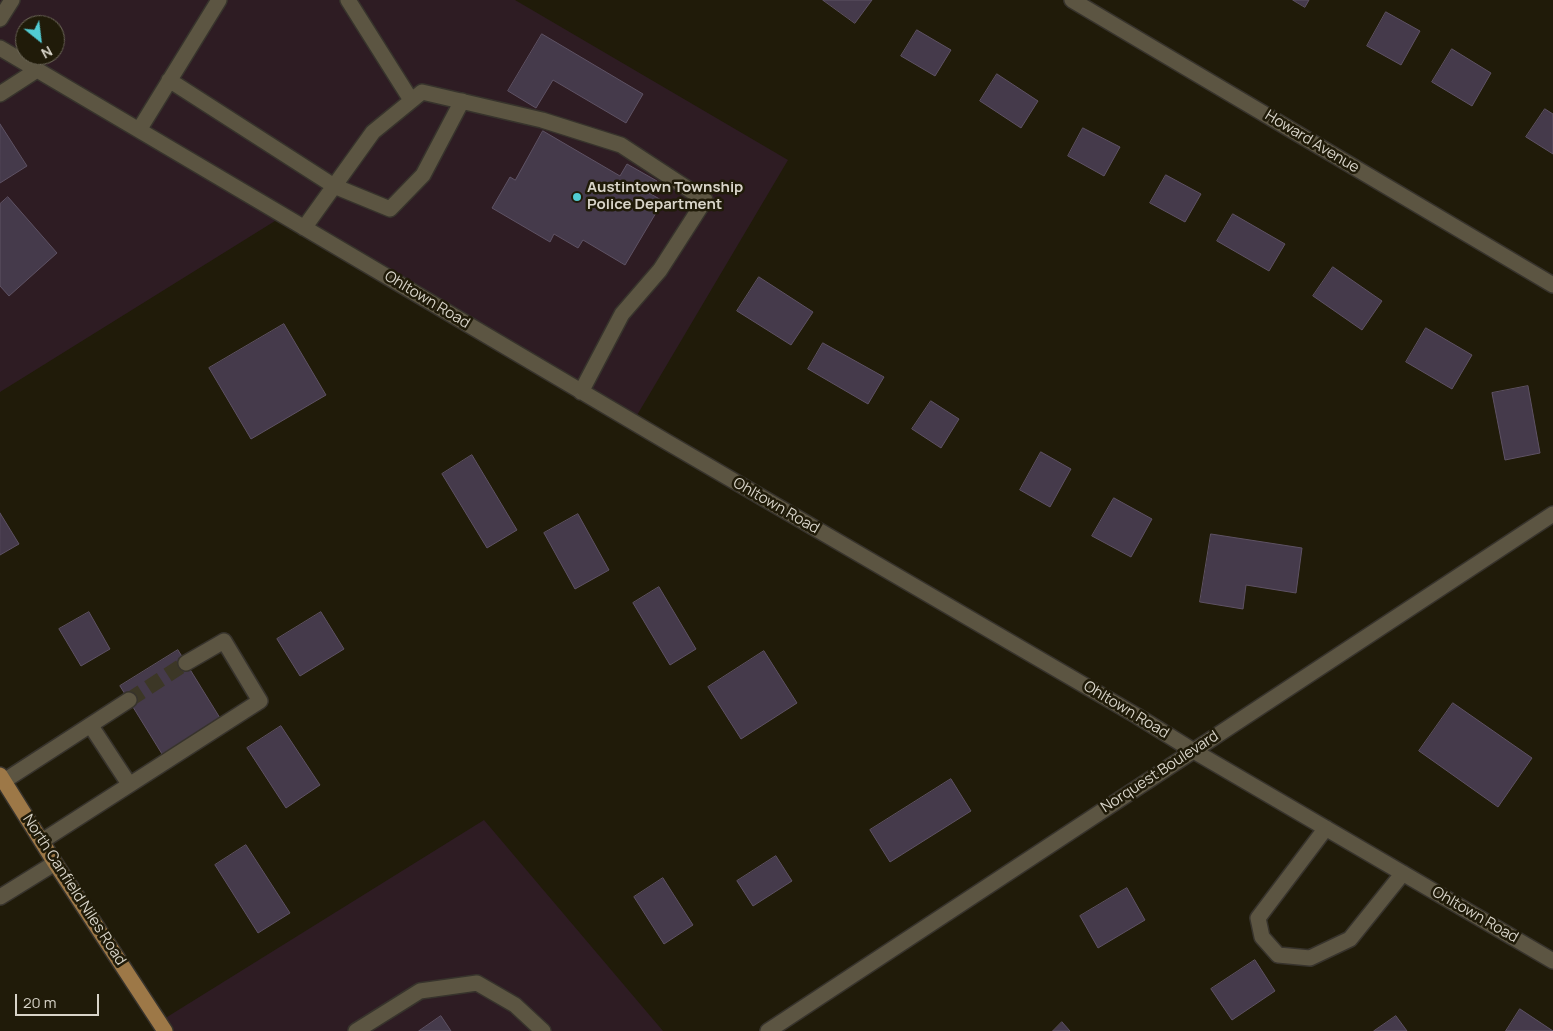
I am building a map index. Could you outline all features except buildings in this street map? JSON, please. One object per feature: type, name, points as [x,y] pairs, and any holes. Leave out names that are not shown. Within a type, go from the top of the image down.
[{"type":"main road","name":"North Canfield Niles Road","points":[[2,778],[165,1031]]},
{"type":"street","points":[[0,19],[12,0]]},
{"type":"street","points":[[139,130],[218,0]]},
{"type":"street","points":[[348,0],[411,100]]},
{"type":"street","name":"Howard Avenue","points":[[1072,0],[1553,285]]},
{"type":"street","name":"Ohltown Road","points":[[0,48],[581,392],[1553,961]]},
{"type":"street","points":[[0,94],[37,70]]},
{"type":"street","points":[[169,80],[334,186],[390,209],[423,175],[462,101]]},
{"type":"street","points":[[304,228],[373,132],[422,92],[542,120],[621,145],[705,200],[660,270],[622,314],[581,392]]},
{"type":"street","name":"Norquest Boulevard","points":[[768,1031],[1553,514]]},
{"type":"street","points":[[42,841],[260,701],[224,641],[186,663]]},
{"type":"street","points":[[2,778],[91,726],[129,700]]},
{"type":"street","points":[[91,726],[129,784]]},
{"type":"street","points":[[1326,828],[1258,918],[1262,937],[1278,955],[1310,958],[1350,940],[1403,873]]},
{"type":"street","points":[[0,897],[55,863]]},
{"type":"street","points":[[356,1031],[420,991],[477,983],[515,1005],[543,1031]]},
{"type":"shaded area","points":[[0,0],[515,0],[788,160],[633,422],[283,216],[0,392]]},
{"type":"shaded area","points":[[484,820],[663,1031],[165,1031],[159,1022]]},
{"type":"tunnel","points":[[129,700],[186,663]]},
{"type":"place","name":"Austintown Township Police Department","points":[[577,197]]}]
